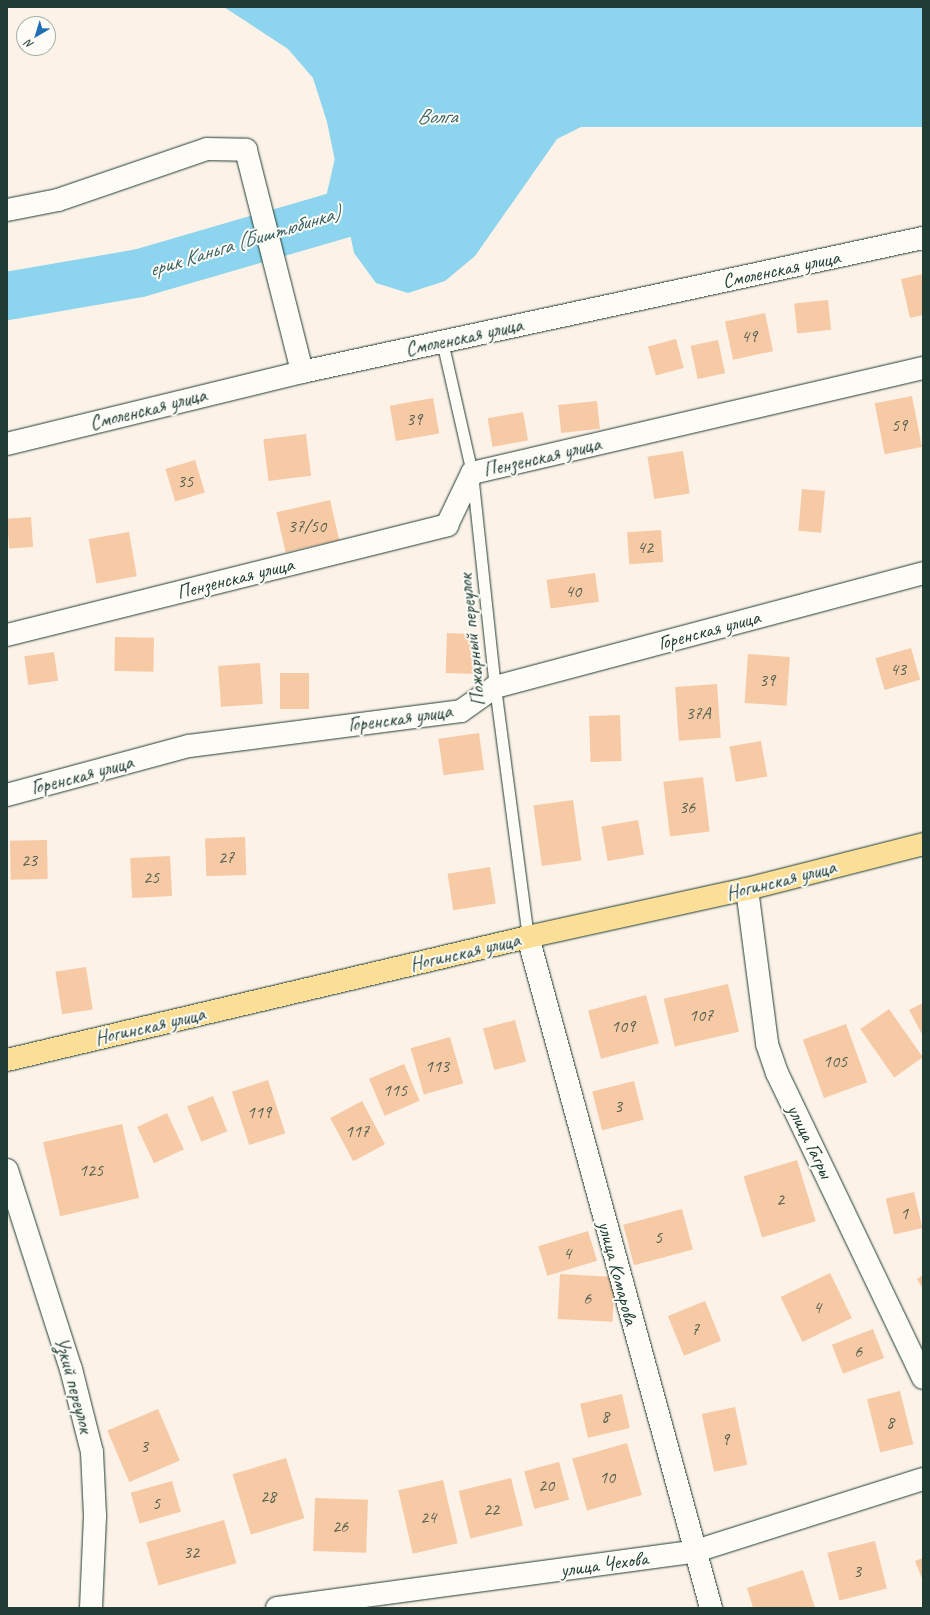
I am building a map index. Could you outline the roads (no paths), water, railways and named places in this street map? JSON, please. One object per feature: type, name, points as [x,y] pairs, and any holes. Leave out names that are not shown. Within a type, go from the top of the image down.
[{"type":"main road","name":"Ногинская улица","points":[[7,1060],[528,936],[747,889],[923,844]]},
{"type":"street","points":[[7,210],[58,200],[207,149],[246,150],[302,372]]},
{"type":"street","name":"Смоленская улица","points":[[7,444],[302,372],[923,238]]},
{"type":"street","name":"Пензенская улица","points":[[7,635],[447,525],[472,473],[923,368]]},
{"type":"street","name":"Горенская улица","points":[[7,795],[189,746],[461,711],[495,687],[923,573]]},
{"type":"street","name":"улица Гагры","points":[[747,889],[768,1044],[778,1073],[923,1378]]},
{"type":"street","name":"улица Комарова","points":[[528,936],[693,1552],[711,1608]]},
{"type":"street","name":"Узкий переулок","points":[[7,1170],[71,1369],[92,1452],[95,1516],[91,1608]]},
{"type":"street","name":"улица Чехова","points":[[276,1608],[693,1552],[923,1480]]},
{"type":"lane","name":"Пожарный переулок","points":[[442,341],[472,473],[495,687],[528,936]]},
{"type":"water","name":"Волга","points":[[224,7],[923,7],[923,127],[581,127],[557,139],[475,256],[445,281],[408,293],[376,283],[354,253],[327,122],[313,78],[288,49]]},
{"type":"waterway","name":"ерик Каньга (Биштюбинка)","points":[[7,296],[140,273],[347,213],[362,148]]}]
